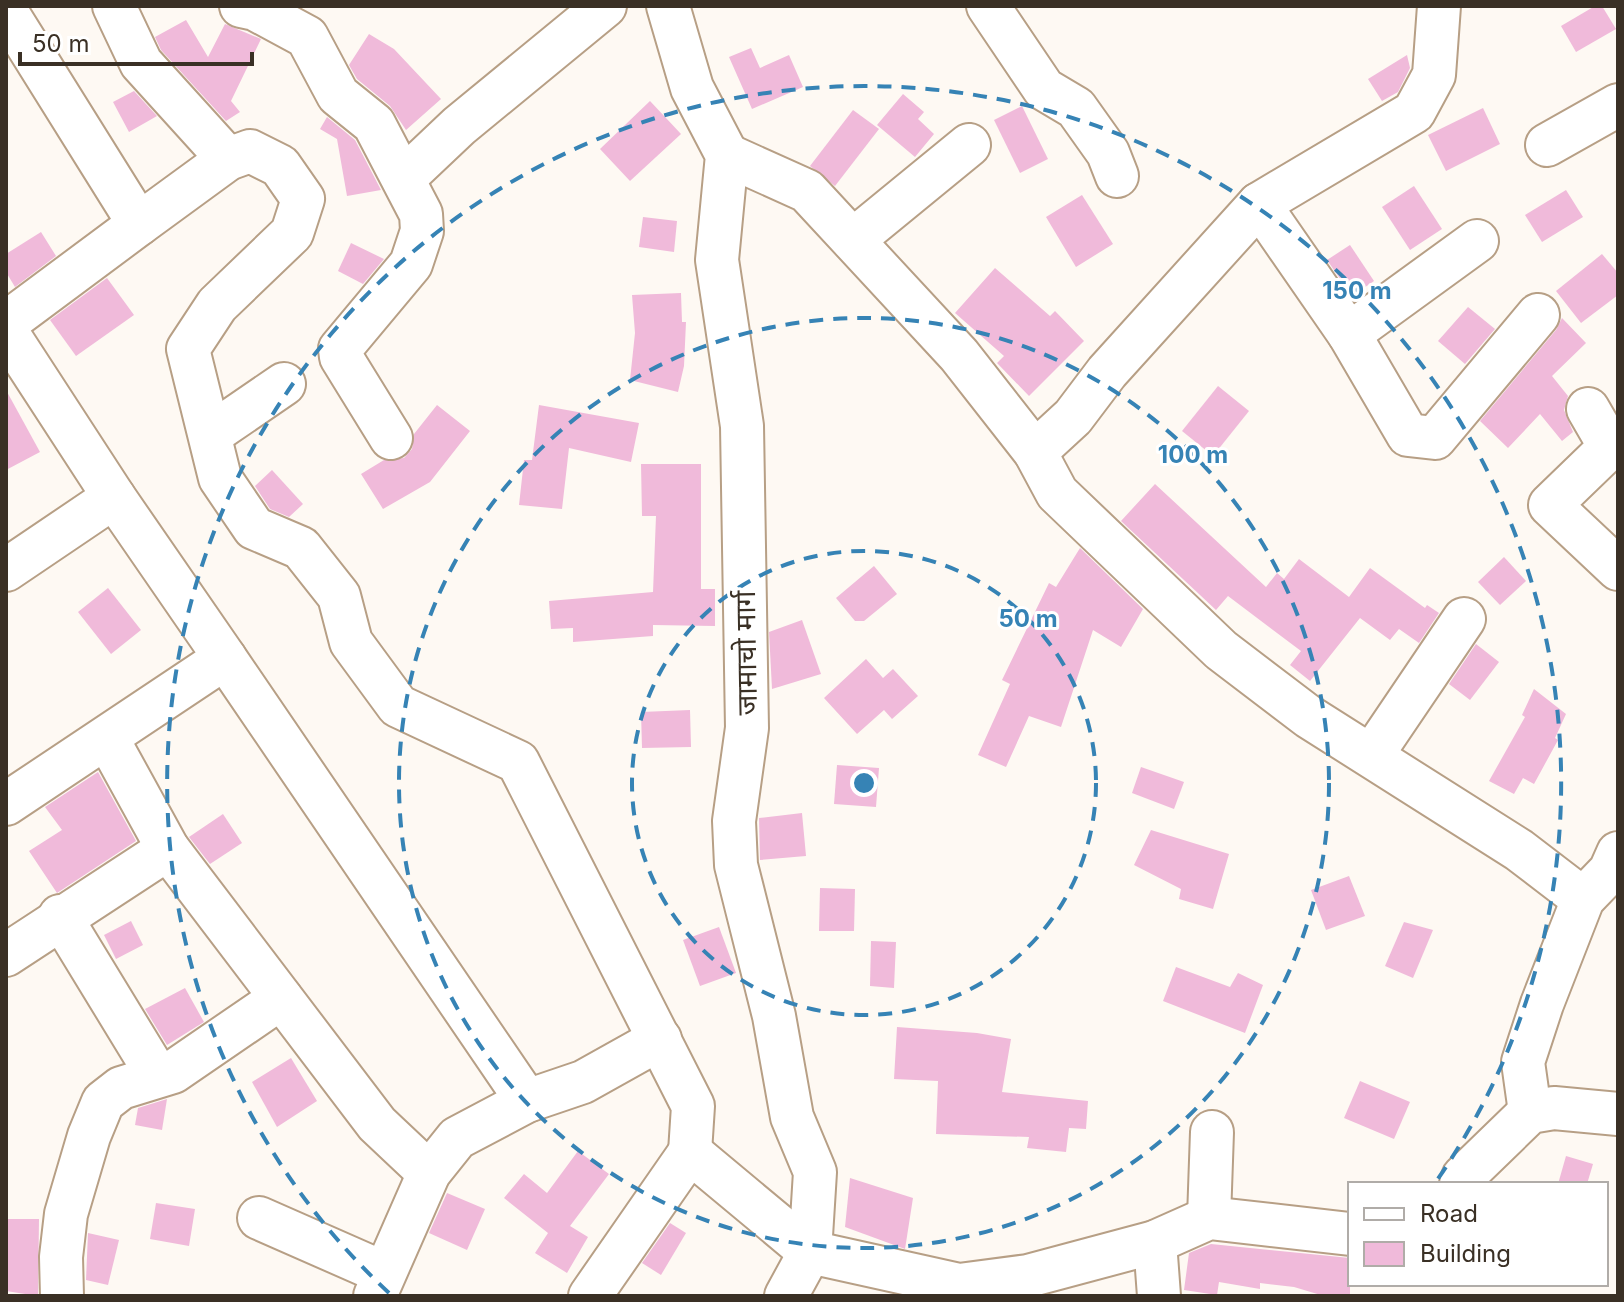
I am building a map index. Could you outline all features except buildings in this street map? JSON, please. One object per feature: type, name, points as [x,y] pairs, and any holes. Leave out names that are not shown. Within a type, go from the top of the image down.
[{"type":"street","points":[[114,6],[141,63],[228,159]]},
{"type":"street","points":[[241,6],[255,9],[307,37],[338,95],[374,124],[421,214],[419,247],[393,290],[340,349],[341,357],[391,438]]},
{"type":"street","points":[[404,178],[459,126],[605,6]]},
{"type":"street","points":[[668,6],[692,88],[727,155],[807,191],[959,355],[1035,452],[1057,493],[1221,650],[1309,717],[1519,850],[1583,899]]},
{"type":"street","points":[[988,6],[1044,89],[1076,108],[1108,153],[1117,176]]},
{"type":"street","points":[[1035,452],[1073,417],[1107,372],[1259,204],[1414,112],[1434,75],[1439,6]]},
{"type":"street","points":[[6,11],[139,224]]},
{"type":"street","points":[[1547,145],[1618,105]]},
{"type":"street","points":[[853,240],[969,145]]},
{"type":"street","points":[[6,323],[228,159],[250,151],[280,166],[303,199],[292,233],[217,305],[188,349],[220,478],[254,528],[301,548],[339,596],[351,642],[398,706],[518,762],[693,1106],[690,1152],[590,1296]]},
{"type":"street","name":"जामाचो मार्ग","points":[[727,155],[717,260],[742,426],[747,728],[734,821],[736,865],[774,1016],[792,1117],[815,1172],[810,1252],[786,1296]]},
{"type":"street","points":[[1259,204],[1349,334],[1408,435],[1435,438],[1538,315]]},
{"type":"street","points":[[1349,334],[1477,241]]},
{"type":"street","points":[[6,331],[114,497],[527,1101]]},
{"type":"street","points":[[211,434],[284,384]]},
{"type":"street","points":[[1588,409],[1610,447],[1550,505],[1618,569]]},
{"type":"street","points":[[6,570],[114,497]]},
{"type":"street","points":[[1372,755],[1464,619]]},
{"type":"street","points":[[6,804],[225,658]]},
{"type":"street","points":[[107,738],[168,849],[377,1124],[429,1173]]},
{"type":"street","points":[[6,955],[60,916],[168,849]]},
{"type":"street","points":[[1530,1112],[1523,1062],[1542,1004],[1583,899],[1610,871],[1618,853]]},
{"type":"street","points":[[60,916],[157,1075]]},
{"type":"street","points":[[62,1296],[61,1257],[66,1214],[103,1102],[121,1088],[173,1072],[281,998]]},
{"type":"street","points":[[259,1218],[380,1284],[429,1173],[457,1138],[527,1101],[583,1082],[660,1039]]},
{"type":"street","points":[[1462,1182],[1463,1177],[1530,1112],[1554,1108],[1618,1114]]},
{"type":"street","points":[[1209,1218],[1212,1132]]},
{"type":"street","points":[[690,1152],[810,1252],[961,1291],[1155,1242],[1209,1218],[1348,1234]]},
{"type":"street","points":[[1155,1242],[1159,1296]]}]
